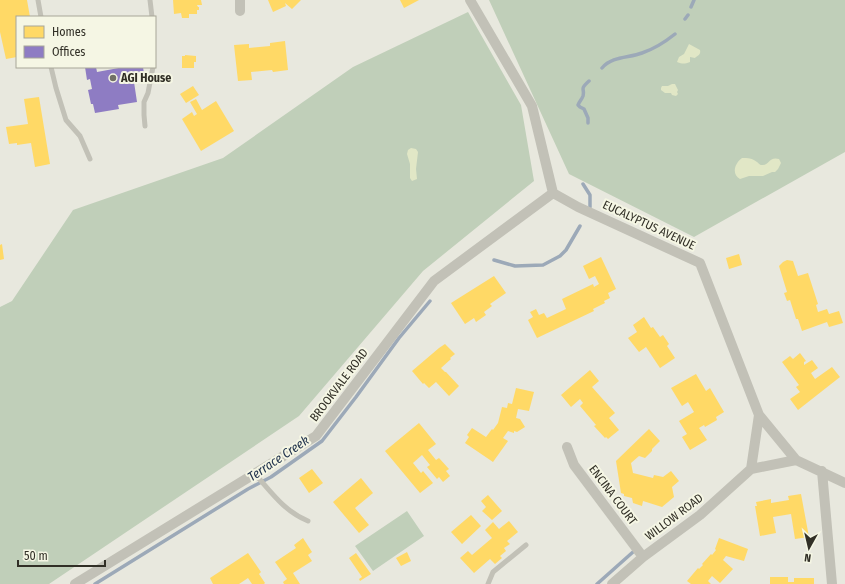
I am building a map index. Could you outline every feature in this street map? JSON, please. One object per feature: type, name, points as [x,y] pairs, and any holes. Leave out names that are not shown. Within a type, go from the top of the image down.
[{"type":"street","points":[[240,0],[240,11]]},
{"type":"street","points":[[470,0],[532,106],[553,193]]},
{"type":"street","name":"EUCALYPTUS AVENUE","points":[[553,193],[578,207],[700,263],[759,415],[796,460],[845,483]]},
{"type":"street","name":"BROOKVALE ROAD","points":[[75,584],[256,475],[316,436],[434,281],[553,193]]},
{"type":"street","points":[[759,415],[751,469],[796,460]]},
{"type":"street","name":"ENCINA COURT","points":[[567,447],[574,465],[643,556]]},
{"type":"street","name":"WILLOW ROAD","points":[[612,584],[643,556],[700,515],[751,469]]},
{"type":"street","points":[[822,471],[832,584]]},
{"type":"lane","points":[[38,0],[41,16]]},
{"type":"lane","points":[[150,0],[152,16]]},
{"type":"lane","points":[[51,68],[66,120],[80,136],[90,159]]},
{"type":"lane","points":[[145,126],[144,102],[148,93],[153,68]]},
{"type":"lane","points":[[256,475],[289,511],[308,521]]},
{"type":"lane","points":[[488,584],[493,572],[526,545]]},
{"type":"shaded area","points":[[489,0],[845,0],[845,152],[694,237],[569,174]]},
{"type":"shaded area","points":[[468,12],[521,105],[534,181],[423,271],[299,416],[49,584],[0,584],[0,307],[12,301],[73,210],[223,158],[353,67]]},
{"type":"shaded area","points":[[407,511],[424,536],[373,571],[355,546]]},
{"type":"sand","points":[[689,44],[700,50],[700,54],[695,58],[690,57],[690,62],[684,64],[677,62],[679,57],[684,54]]},
{"type":"sand","points":[[675,84],[678,90],[678,94],[676,96],[672,95],[671,93],[665,93],[661,90],[662,86]]},
{"type":"sand","points":[[411,148],[416,149],[418,152],[416,169],[417,179],[412,181],[410,178],[410,164],[407,154],[408,150]]},
{"type":"sand","points":[[742,158],[752,159],[761,165],[764,165],[776,158],[779,159],[781,163],[775,172],[763,176],[749,176],[740,179],[737,177],[735,168],[737,163]]},
{"type":"building: Homes","points":[[0,0],[27,0],[30,16],[16,16],[16,57],[6,59],[0,32]]},
{"type":"building: Homes","points":[[173,0],[201,0],[202,5],[197,5],[199,10],[197,10],[197,14],[189,14],[189,18],[182,18],[181,13],[174,14]]},
{"type":"building: Homes","points":[[268,0],[301,0],[292,9],[285,3],[286,6],[273,12]]},
{"type":"building: Homes","points":[[400,0],[419,0],[404,8]]},
{"type":"building: Homes","points":[[285,41],[288,70],[251,72],[252,80],[238,81],[234,45],[249,44],[249,48],[270,46],[270,43]]},
{"type":"building: Homes","points":[[182,56],[196,56],[194,68],[182,68]]},
{"type":"building: Homes","points":[[193,86],[199,95],[186,103],[180,94]]},
{"type":"building: Homes","points":[[39,97],[50,164],[35,167],[31,143],[17,145],[17,143],[9,144],[6,127],[28,124],[24,99]]},
{"type":"building: Homes","points":[[196,99],[202,110],[216,101],[234,131],[201,151],[182,119],[192,112],[194,116],[197,114],[190,102]]},
{"type":"building: Homes","points":[[2,244],[4,259],[0,260],[0,245]]},
{"type":"building: Homes","points":[[739,254],[742,265],[729,269],[726,258]]},
{"type":"building: Homes","points":[[601,257],[616,289],[608,293],[610,298],[604,301],[605,303],[593,309],[594,311],[537,338],[528,320],[533,317],[530,312],[536,309],[539,315],[544,313],[547,318],[566,309],[562,299],[593,284],[594,287],[599,284],[595,276],[589,279],[583,266]]},
{"type":"building: Homes","points":[[787,260],[793,261],[798,276],[808,273],[818,304],[816,305],[818,312],[827,309],[829,314],[839,311],[843,323],[829,327],[827,322],[802,331],[798,319],[796,319],[790,300],[787,301],[784,293],[787,292],[779,266]]},
{"type":"building: Homes","points":[[494,276],[506,293],[490,304],[492,306],[484,312],[486,315],[476,322],[474,318],[465,324],[451,303]]},
{"type":"building: Homes","points":[[644,317],[651,328],[653,327],[660,337],[663,335],[669,344],[667,346],[675,358],[660,368],[646,347],[639,352],[628,338],[637,332],[633,325]]},
{"type":"building: Homes","points":[[445,344],[455,354],[441,368],[459,386],[449,396],[436,382],[429,388],[424,383],[423,384],[412,371]]},
{"type":"building: Homes","points":[[800,353],[806,361],[804,362],[804,365],[812,360],[818,368],[811,373],[815,379],[832,367],[840,377],[798,410],[790,399],[800,392],[796,387],[799,385],[782,362],[790,356],[793,359]]},
{"type":"building: Homes","points":[[590,370],[599,381],[592,387],[615,413],[609,418],[619,430],[608,439],[606,437],[605,438],[594,426],[596,425],[580,406],[583,403],[580,399],[571,407],[561,395]]},
{"type":"building: Homes","points":[[696,374],[706,391],[710,388],[724,412],[716,417],[717,420],[705,427],[704,425],[699,428],[707,440],[690,450],[682,437],[687,434],[679,421],[694,412],[688,402],[682,406],[671,388]]},
{"type":"building: Homes","points":[[516,388],[534,392],[529,411],[518,409],[516,418],[520,419],[525,427],[517,432],[514,431],[514,433],[508,431],[503,438],[508,441],[493,462],[465,443],[469,437],[467,435],[472,428],[486,437],[498,423],[502,407],[507,408],[508,403],[512,404]]},
{"type":"building: Homes","points":[[419,423],[436,444],[428,450],[436,460],[439,458],[449,469],[446,471],[450,476],[443,482],[439,477],[437,479],[427,467],[430,465],[422,455],[413,463],[421,473],[423,471],[433,483],[420,493],[385,451]]},
{"type":"building: Homes","points":[[649,429],[660,441],[645,458],[639,456],[631,463],[633,473],[653,478],[654,475],[663,477],[671,471],[679,481],[672,487],[674,497],[662,507],[643,501],[642,506],[633,503],[632,498],[624,496],[624,494],[621,493],[616,461]]},
{"type":"building: Homes","points":[[312,469],[323,483],[309,493],[299,478]]},
{"type":"building: Homes","points":[[361,478],[373,493],[355,508],[369,525],[359,533],[333,502]]},
{"type":"building: Homes","points":[[801,494],[809,537],[795,539],[791,514],[773,517],[776,533],[760,536],[755,506],[757,506],[756,502],[771,499],[771,503],[789,500],[788,496]]},
{"type":"building: Homes","points":[[488,495],[502,511],[492,520],[482,511],[486,507],[481,501]]},
{"type":"building: Homes","points":[[471,515],[481,526],[462,544],[451,532]]},
{"type":"building: Homes","points":[[509,521],[518,532],[507,541],[510,544],[504,548],[506,551],[500,556],[502,558],[495,564],[490,559],[474,573],[460,558],[468,551],[472,555],[492,538],[485,530],[493,522],[499,529]]},
{"type":"building: Homes","points":[[303,538],[312,552],[308,555],[312,561],[293,573],[300,584],[284,584],[283,582],[287,579],[275,562],[296,548],[294,545]]},
{"type":"building: Homes","points":[[719,538],[748,549],[744,561],[726,556],[723,560],[733,569],[720,583],[712,576],[708,581],[711,584],[691,584],[687,581],[716,550],[715,549]]},
{"type":"building: Homes","points":[[407,552],[411,561],[401,566],[396,558]]},
{"type":"building: Homes","points":[[248,553],[261,572],[259,574],[265,583],[264,584],[252,584],[248,578],[239,584],[213,584],[210,578]]},
{"type":"building: Homes","points":[[356,553],[371,574],[360,581],[359,579],[362,577],[349,558]]},
{"type":"building: Homes","points":[[770,577],[788,577],[788,582],[794,582],[794,578],[814,578],[814,584],[770,584]]},
{"type":"building: Offices","points":[[85,68],[96,68],[97,72],[119,68],[143,68],[145,80],[134,82],[137,102],[118,105],[119,109],[95,113],[93,104],[91,104],[88,90],[92,89],[90,79],[87,80]]},
{"type":"waterway","name":"Terrace Creek","points":[[691,7],[694,0]]},
{"type":"waterway","name":"Terrace Creek","points":[[685,19],[688,15]]},
{"type":"waterway","name":"Terrace Creek","points":[[602,68],[606,64],[616,59],[637,55],[651,49],[675,34]]},
{"type":"waterway","name":"Terrace Creek","points":[[588,123],[588,118],[584,109],[578,105],[583,96],[583,88],[589,81]]},
{"type":"waterway","name":"Terrace Creek","points":[[583,184],[590,195],[590,207]]},
{"type":"waterway","name":"Terrace Creek","points":[[494,260],[515,266],[543,265],[560,256],[566,250],[580,226]]},
{"type":"waterway","name":"Terrace Creek","points":[[95,584],[248,489],[271,477],[322,441],[399,338],[430,301]]},
{"type":"waterway","points":[[597,584],[633,552]]},
{"type":"place","name":"AGI House","points":[[113,78]]}]
